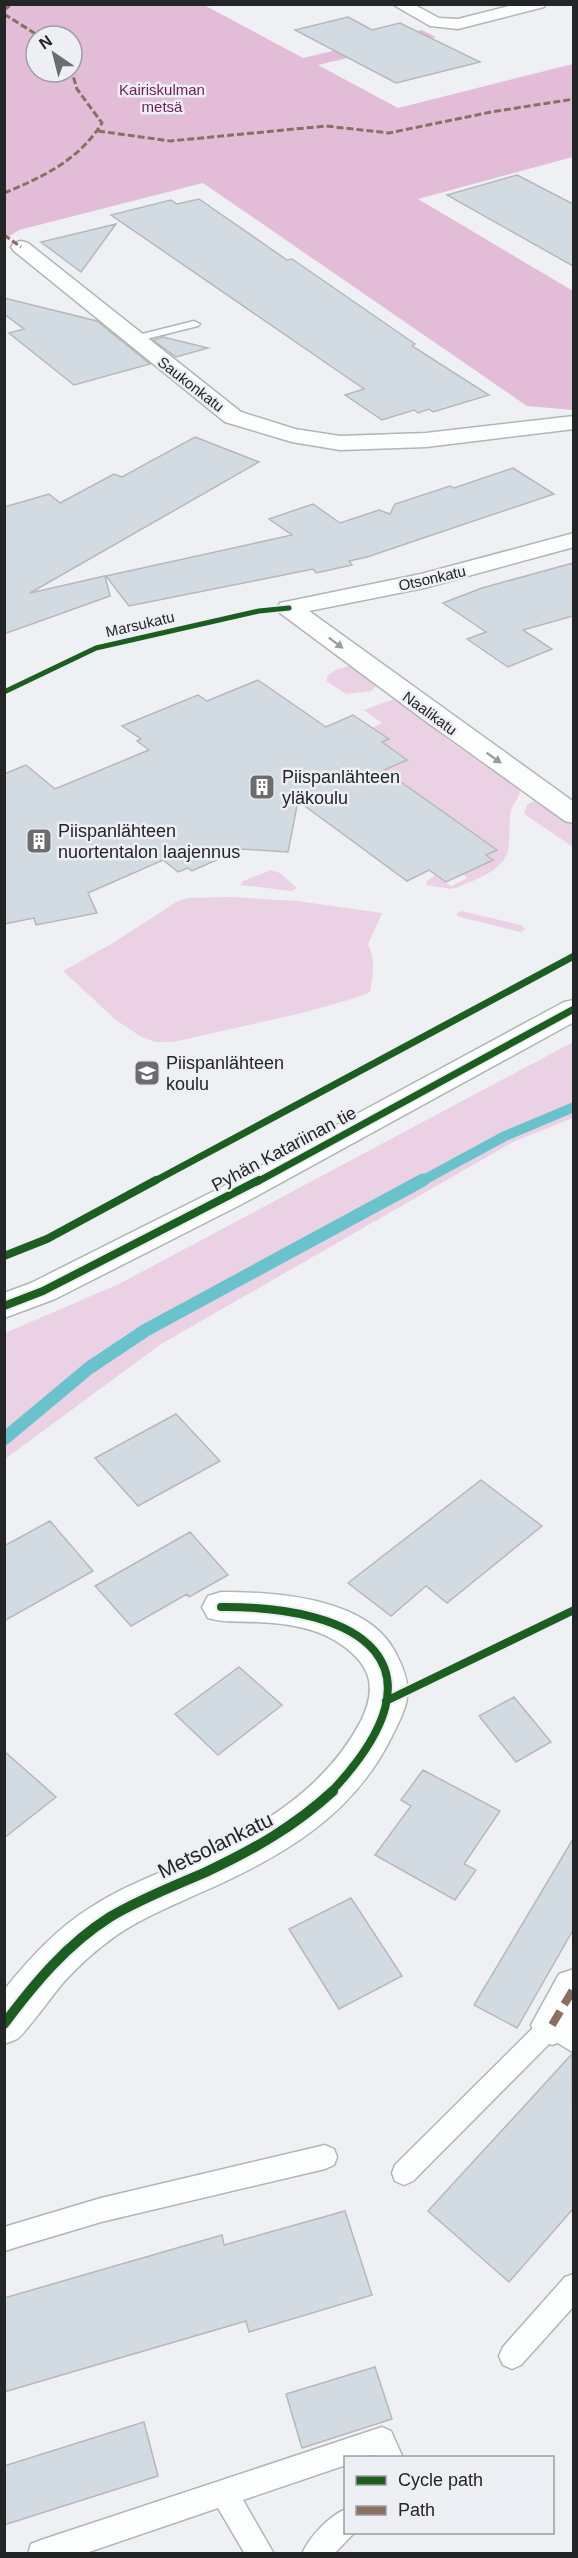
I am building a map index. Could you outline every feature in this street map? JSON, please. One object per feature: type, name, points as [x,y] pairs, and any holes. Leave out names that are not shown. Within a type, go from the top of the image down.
[{"type":"street","points":[[400,4],[436,22],[458,24],[538,4]]},
{"type":"street","name":"Saukonkatu","points":[[21,247],[233,417],[292,435],[340,442],[426,440],[573,422]]},
{"type":"street","name":"Otsonkatu","points":[[289,608],[424,581],[573,540]]},
{"type":"street","name":"Naalikatu","points":[[289,608],[434,716],[573,814]]},
{"type":"street","name":"Pyhän Katariinan tie","points":[[4,1305],[43,1291],[231,1196],[573,1009]]},
{"type":"street","name":"Metsolankatu","points":[[4,2024],[28,1992],[61,1955],[102,1922],[147,1898],[242,1856],[289,1829],[331,1794],[360,1758],[382,1719],[390,1682],[376,1650],[346,1626],[302,1611],[262,1606],[221,1607]]},
{"type":"street","points":[[563,2033],[573,1988]]},
{"type":"lane","points":[[134,339],[194,324]]},
{"type":"lane","points":[[404,2173],[563,2033]]},
{"type":"lane","points":[[4,2239],[101,2210],[325,2157]]},
{"type":"lane","points":[[512,2356],[573,2286]]},
{"type":"lane","points":[[41,2553],[382,2440],[390,2456]]},
{"type":"lane","points":[[224,2492],[261,2553]]},
{"type":"lane","points":[[315,2553],[344,2523]]},
{"type":"shaded area","points":[[351,665],[377,685],[371,691],[347,694],[327,682],[327,676]]},
{"type":"shaded area","points":[[394,699],[404,702],[448,740],[520,790],[511,811],[509,845],[501,864],[487,874],[456,888],[427,885],[426,882],[435,875],[451,886],[467,878],[463,874],[492,860],[486,855],[497,850],[477,836],[466,841],[372,775],[407,760],[382,742],[372,728],[382,723],[364,710]]},
{"type":"shaded area","points":[[534,801],[573,826],[573,847],[524,814],[527,805]]},
{"type":"shaded area","points":[[271,870],[280,873],[297,888],[292,891],[240,885],[243,881]]},
{"type":"shaded area","points":[[230,897],[297,901],[382,913],[368,944],[373,962],[370,992],[302,1013],[173,1042],[155,1042],[140,1036],[116,1020],[63,971],[113,943],[178,901],[188,898]]},
{"type":"shaded area","points":[[461,911],[521,925],[526,929],[520,932],[457,916],[457,913]]},
{"type":"shaded area","points":[[573,1042],[573,1118],[513,1142],[161,1344],[5,1459],[5,1333],[119,1284]]},
{"type":"green space","name":"Kairiskulman metsä","points":[[5,5],[204,5],[303,58],[422,30],[436,37],[318,65],[398,108],[573,64],[573,157],[418,199],[573,291],[573,410],[527,406],[203,183],[19,230],[5,239]]},
{"type":"building","points":[[348,17],[372,30],[400,23],[480,62],[396,83],[295,30]]},
{"type":"building","points":[[517,175],[573,204],[573,266],[447,195]]},
{"type":"building","points":[[199,199],[287,260],[292,259],[415,344],[412,346],[489,395],[433,412],[429,409],[418,413],[414,410],[382,420],[345,395],[364,389],[111,215],[171,200],[177,204]]},
{"type":"building","points":[[116,224],[81,272],[41,242]]},
{"type":"building","points":[[4,298],[97,321],[150,364],[74,385],[9,333],[24,329],[4,314]]},
{"type":"building","points":[[163,337],[208,348],[176,357],[153,340]]},
{"type":"building","points":[[195,437],[259,462],[30,593],[105,576],[110,596],[4,634],[4,507],[49,494],[60,503],[114,474],[122,477]]},
{"type":"building","points":[[513,468],[554,494],[349,561],[352,565],[316,573],[313,569],[129,606],[106,576],[292,535],[269,519],[313,504],[340,523],[379,510],[390,514],[395,504],[450,486],[454,488]]},
{"type":"building","points":[[573,563],[573,616],[523,630],[552,649],[508,667],[467,639],[486,632],[443,603],[482,588]]},
{"type":"building","name":"Piispanlähteen yläkoulu","points":[[258,680],[326,727],[353,715],[389,739],[382,742],[407,760],[384,770],[497,850],[486,855],[493,860],[446,882],[429,870],[407,881],[298,801],[288,852],[241,849],[192,871],[188,868],[178,872],[163,860],[88,893],[97,913],[36,925],[34,918],[4,924],[4,774],[26,765],[55,789],[149,750],[137,741],[141,739],[122,726],[198,695],[207,701]]},
{"type":"building","points":[[176,1414],[220,1461],[138,1506],[95,1458]]},
{"type":"building","points":[[481,1480],[542,1526],[447,1603],[426,1586],[391,1616],[348,1583]]},
{"type":"building","points":[[50,1521],[93,1571],[4,1621],[4,1546]]},
{"type":"building","points":[[190,1532],[228,1575],[189,1597],[187,1594],[131,1626],[95,1586]]},
{"type":"building","points":[[239,1667],[282,1705],[218,1755],[175,1714]]},
{"type":"building","points":[[514,1697],[551,1742],[516,1762],[479,1716]]},
{"type":"building","points":[[4,1751],[56,1797],[4,1838]]},
{"type":"building","points":[[423,1770],[500,1811],[464,1864],[476,1870],[455,1900],[375,1855],[411,1806],[401,1800]]},
{"type":"building","points":[[573,1839],[573,1930],[517,2028],[474,2005]]},
{"type":"building","points":[[351,1898],[402,1976],[339,2009],[289,1929]]},
{"type":"building","points":[[572,2054],[573,2209],[509,2282],[428,2211]]},
{"type":"building","points":[[345,2211],[372,2295],[249,2332],[246,2321],[4,2392],[4,2298],[222,2235],[224,2245]]},
{"type":"building","points":[[375,2367],[392,2419],[302,2448],[286,2394]]},
{"type":"building","points":[[144,2422],[158,2476],[4,2525],[4,2466]]},
{"type":"waterway","points":[[420,1182],[505,1136],[574,1107]]},
{"type":"waterway","points":[[4,1439],[89,1368],[146,1330],[423,1180]]},
{"type":"marked path","points":[[4,10],[12,4]]},
{"type":"marked path","points":[[4,14],[24,27]]},
{"type":"marked path","points":[[4,193],[60,166],[94,136],[102,123],[76,84]]},
{"type":"marked path","points":[[98,131],[170,141],[326,126],[389,133],[491,112],[574,99]]},
{"type":"marked path","points":[[4,235],[21,247]]},
{"type":"marked path","points":[[552,2025],[574,1988]]},
{"type":"cycle path","name":"Marsukatu","points":[[4,692],[96,648],[259,611],[289,608]]},
{"type":"cycle path","points":[[4,1256],[47,1239],[574,956]]},
{"type":"cycle path","points":[[4,1306],[43,1291],[231,1196],[574,1009]]},
{"type":"cycle path","points":[[4,2024],[48,1969],[101,1923],[129,1907],[262,1844],[311,1811],[333,1791],[352,1767],[377,1727],[387,1703],[389,1681],[377,1654],[363,1640],[347,1629],[313,1615],[258,1607],[221,1607]]},
{"type":"cycle path","points":[[386,1701],[574,1610]]},
{"type":"place","name":"Piispanlähteen yläkoulu","points":[[262,787]]},
{"type":"place","name":"Piispanlähteen nuortentalon laajennus","points":[[39,841]]},
{"type":"place","name":"Piispanlähteen koulu","points":[[147,1073]]}]
